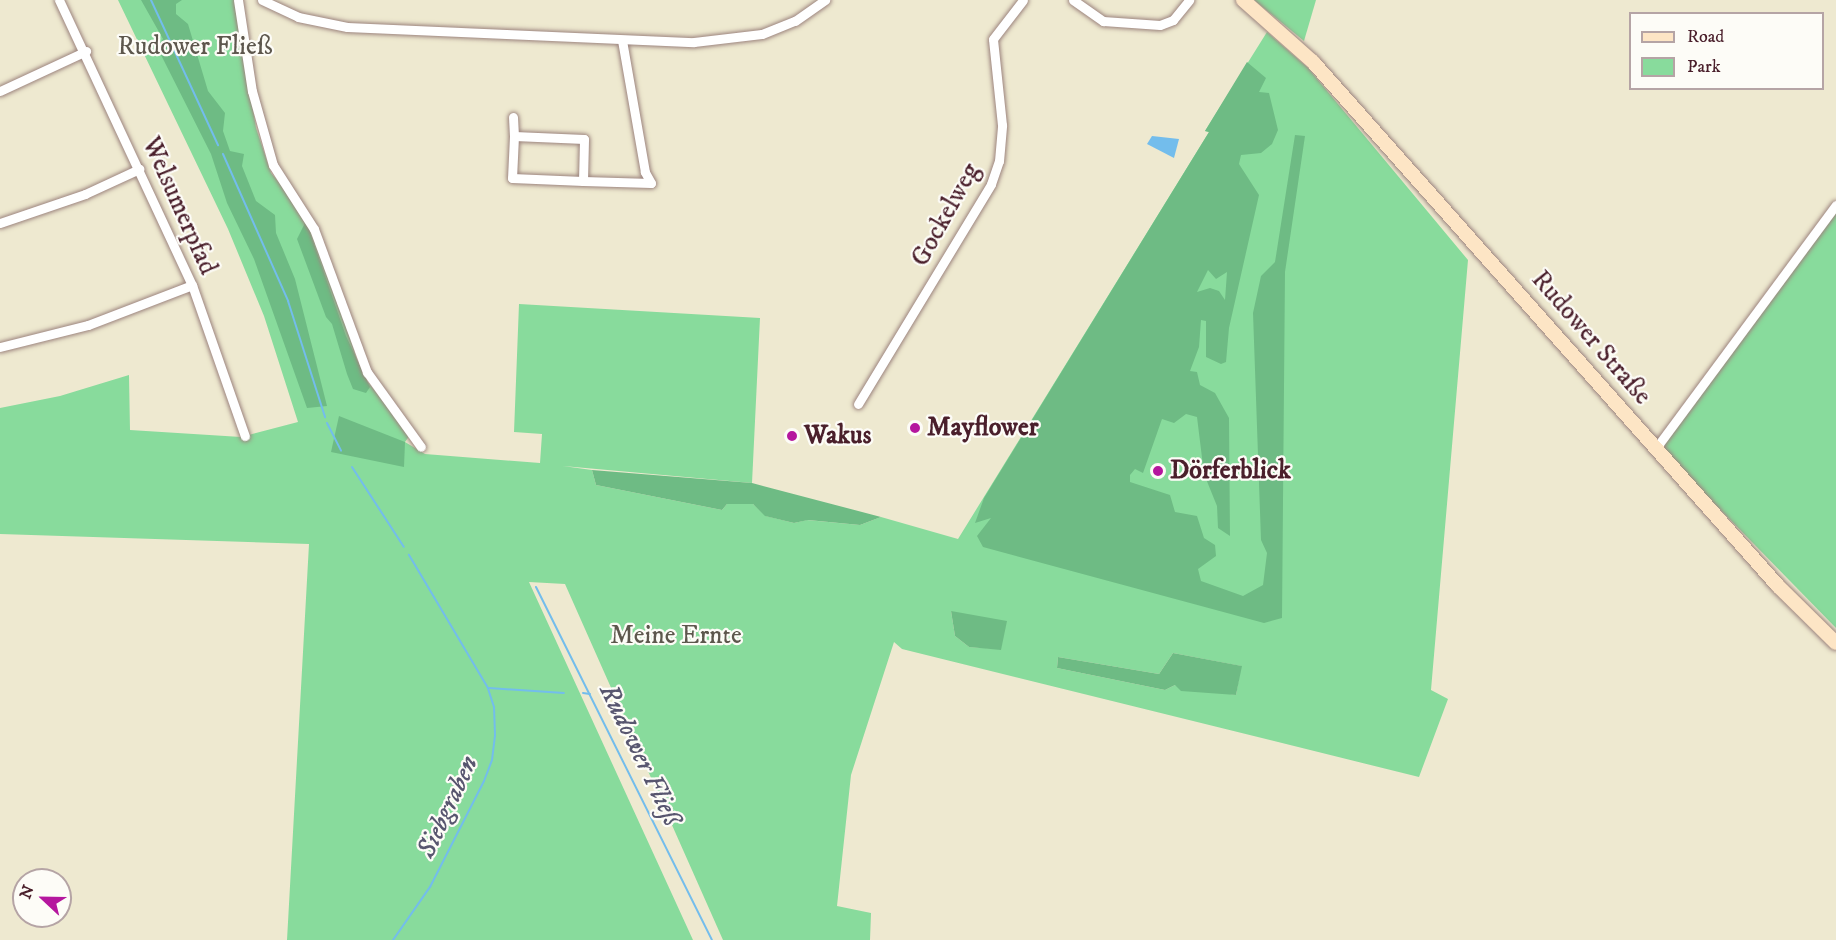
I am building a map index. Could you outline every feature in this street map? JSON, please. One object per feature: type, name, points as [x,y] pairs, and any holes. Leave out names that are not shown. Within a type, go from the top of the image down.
[{"type":"street","name":"Welsumerpfad","points":[[59,0],[86,51],[192,285],[245,436]]},
{"type":"street","points":[[238,0],[252,92],[273,165],[314,229],[367,372],[421,447]]},
{"type":"street","points":[[262,0],[290,15],[340,26],[694,42],[743,39],[795,21],[825,0]]},
{"type":"street","name":"Gockelweg","points":[[858,404],[992,184],[999,161],[1002,124],[993,39],[1023,0]]},
{"type":"street","points":[[1073,0],[1103,21],[1161,25],[1173,20],[1189,0]]},
{"type":"street","name":"Rudower Straße","points":[[1243,0],[1314,62],[1778,586],[1836,643]]},
{"type":"street","points":[[513,117],[512,178],[651,183],[645,172],[622,40]]},
{"type":"street","points":[[0,91],[86,51]]},
{"type":"street","points":[[514,136],[584,139],[584,181]]},
{"type":"street","points":[[0,223],[85,194],[139,169]]},
{"type":"street","points":[[1656,448],[1760,304],[1836,205]]},
{"type":"street","points":[[0,346],[88,325],[192,285]]},
{"type":"green space","name":"Meine Ernte","points":[[118,0],[235,0],[256,128],[271,173],[302,210],[338,299],[357,360],[367,381],[410,435],[405,442],[425,454],[540,463],[542,434],[514,432],[519,304],[760,318],[752,483],[563,466],[592,470],[596,485],[722,510],[727,504],[753,504],[766,516],[794,523],[807,520],[860,525],[881,517],[958,539],[1209,132],[1205,131],[1267,32],[1308,68],[1468,260],[1431,690],[1448,699],[1419,777],[902,649],[894,642],[851,775],[837,906],[871,913],[870,940],[723,940],[565,584],[529,582],[693,940],[287,940],[309,544],[0,534],[0,408],[60,396],[129,375],[130,430],[241,437],[298,422],[264,316],[228,229]],"holes":[[[951,611],[1001,649],[969,647],[955,636]],[[1173,653],[1241,666],[1236,695],[1175,685],[1165,690],[1057,668],[1058,657],[1159,674]]]},
{"type":"green space","points":[[141,0],[182,0],[176,4],[176,14],[188,24],[208,91],[225,113],[223,131],[230,151],[244,154],[242,166],[256,201],[275,215],[276,233],[295,279],[327,406],[307,408],[254,259],[227,203],[211,154],[157,47],[163,39]]},
{"type":"green space","points":[[1254,0],[1316,0],[1304,41]]},
{"type":"green space","name":"Dörferblick","points":[[1247,62],[1266,78],[1259,92],[1269,93],[1278,130],[1272,144],[1261,153],[1241,155],[1239,164],[1259,195],[1229,328],[1226,362],[1221,364],[1206,357],[1206,321],[1201,320],[1199,347],[1190,371],[1197,372],[1200,385],[1215,393],[1229,418],[1230,536],[1218,528],[1217,506],[1204,474],[1197,417],[1186,414],[1174,423],[1162,419],[1143,473],[1135,469],[1130,475],[1130,482],[1170,495],[1175,512],[1197,516],[1204,538],[1215,545],[1216,556],[1198,569],[1201,581],[1243,596],[1263,585],[1267,553],[1261,540],[1253,313],[1261,276],[1275,262],[1295,135],[1305,136],[1285,272],[1282,618],[1264,623],[983,547],[977,536],[991,518],[975,523],[984,498],[1209,132],[1205,131]],"holes":[[[1208,270],[1216,279],[1227,272],[1225,300],[1219,291],[1210,288],[1197,292]]]},
{"type":"green space","points":[[1836,211],[1836,628],[1666,454],[1664,442]]},
{"type":"green space","points":[[306,221],[346,336],[370,387],[366,393],[353,389],[332,324],[326,317],[297,239]]},
{"type":"green space","points":[[339,416],[405,442],[404,467],[331,452]]},
{"type":"green space","points":[[592,470],[752,483],[881,517],[860,525],[808,520],[794,523],[765,516],[753,504],[727,504],[722,510],[596,485]]},
{"type":"green space","points":[[951,611],[1007,621],[1001,650],[969,647],[955,636]]},
{"type":"green space","points":[[1173,653],[1242,666],[1236,695],[1181,691],[1175,685],[1165,690],[1057,668],[1058,657],[1159,674]]},
{"type":"water","points":[[1152,136],[1179,139],[1174,158],[1147,144]]},
{"type":"waterway","name":"Rudower Fließ","points":[[151,0],[218,145]]},
{"type":"waterway","name":"Rudower Fließ","points":[[223,154],[288,301],[325,417]]},
{"type":"waterway","name":"Siebgraben","points":[[327,423],[341,451]]},
{"type":"waterway","name":"Siebgraben","points":[[352,467],[404,547]]},
{"type":"waterway","name":"Siebgraben","points":[[393,940],[430,887],[484,781],[492,760],[495,735],[494,707],[488,688],[409,555]]},
{"type":"waterway","name":"Rudower Fließ","points":[[536,587],[712,940]]},
{"type":"waterway","points":[[489,688],[564,693]]},
{"type":"waterway","name":"Rudower Fließ","points":[[583,693],[590,694]]},
{"type":"place","name":"Mayflower","points":[[915,428]]},
{"type":"place","name":"Wakus","points":[[792,436]]},
{"type":"place","name":"Dörferblick","points":[[1158,471]]}]
